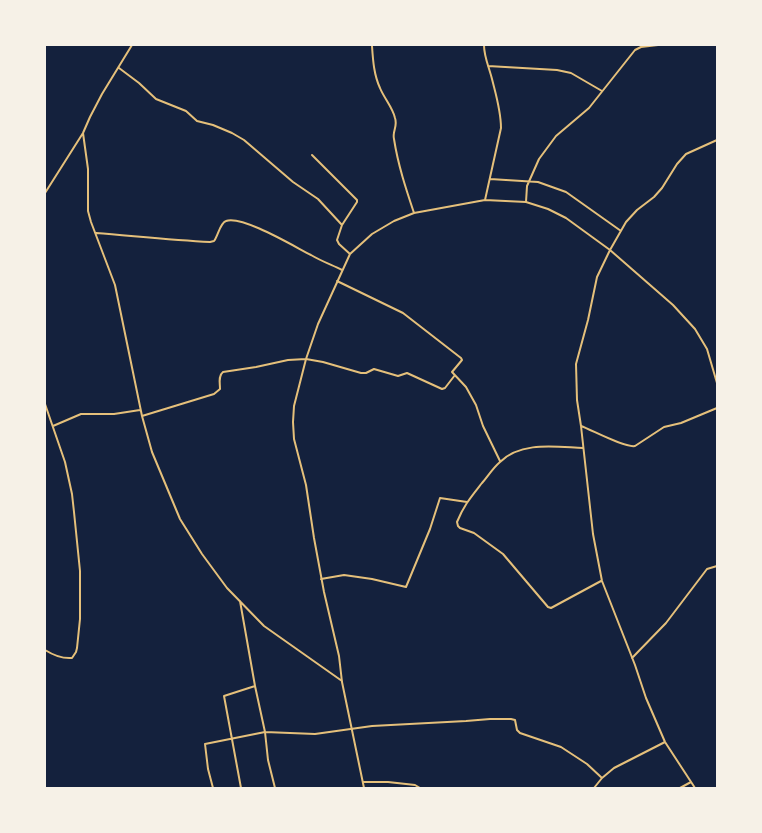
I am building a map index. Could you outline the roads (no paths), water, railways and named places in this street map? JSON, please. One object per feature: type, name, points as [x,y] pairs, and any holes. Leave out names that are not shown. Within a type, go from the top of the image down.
[{"type":"street","points":[[45,193],[83,133],[102,94],[132,45]]},
{"type":"street","points":[[484,45],[484,52],[501,116],[501,128],[485,200]]},
{"type":"street","points":[[526,202],[528,181],[539,159],[556,136],[589,108],[635,50],[658,45]]},
{"type":"street","points":[[372,46],[375,74],[379,88],[396,121],[393,136],[397,159],[414,213]]},
{"type":"street","points":[[488,66],[556,70],[571,73],[602,91]]},
{"type":"street","points":[[119,68],[139,83],[156,99],[186,111],[197,120],[232,133],[244,140],[293,182],[318,199],[342,226]]},
{"type":"street","points":[[83,133],[88,169],[88,211],[115,286],[140,410],[152,452],[180,519],[202,554],[223,583],[264,626],[342,682]]},
{"type":"street","points":[[695,788],[665,742],[646,698],[602,581],[593,534],[577,400],[576,364],[588,320],[597,277],[626,222],[662,188],[677,164],[686,154],[717,140]]},
{"type":"street","points":[[312,155],[357,200],[342,226],[337,240],[339,244],[350,254]]},
{"type":"street","points":[[490,179],[538,182],[566,192],[621,231]]},
{"type":"street","points":[[364,788],[342,682],[339,656],[321,579],[306,485],[294,439],[293,422],[294,406],[306,359],[318,324],[350,254],[372,234],[394,221],[414,213],[485,200],[526,202],[548,209],[566,218],[610,250],[673,305],[695,329],[707,349],[717,382]]},
{"type":"street","points":[[96,233],[166,240],[210,242],[214,241],[225,221],[240,221],[267,232],[342,270]]},
{"type":"street","points":[[337,281],[403,313],[459,356],[462,360],[452,372],[466,387],[476,405],[483,426],[500,461]]},
{"type":"street","points":[[142,416],[214,394],[220,389],[220,377],[223,372],[288,360],[306,359],[323,362],[361,373],[366,373],[374,369],[398,376],[408,373],[442,389],[445,388],[455,375]]},
{"type":"street","points":[[45,404],[65,462],[72,494],[80,571],[80,619],[77,648],[72,658],[64,659],[45,650]]},
{"type":"street","points":[[581,426],[631,447],[635,446],[664,427],[681,423],[717,408]]},
{"type":"street","points":[[53,426],[81,414],[114,414],[140,410]]},
{"type":"street","points":[[583,448],[555,447],[515,451],[500,461],[467,502],[457,522],[458,526],[474,533],[503,554],[548,608],[551,608],[602,581]]},
{"type":"street","points":[[321,579],[344,576],[372,579],[406,587],[430,529],[440,498],[467,502]]},
{"type":"street","points":[[632,658],[666,623],[707,569],[717,566]]},
{"type":"street","points":[[240,601],[265,732],[268,760],[275,788]]},
{"type":"street","points":[[241,788],[224,696],[255,686]]},
{"type":"street","points":[[213,788],[208,769],[205,744],[265,732],[315,734],[352,728],[466,722],[490,719],[514,719],[520,733],[561,747],[582,761],[602,778]]},
{"type":"street","points":[[594,788],[602,778],[614,768],[665,742]]},
{"type":"street","points":[[363,782],[388,782],[415,785],[420,788]]},
{"type":"street","points":[[680,788],[691,782]]}]
